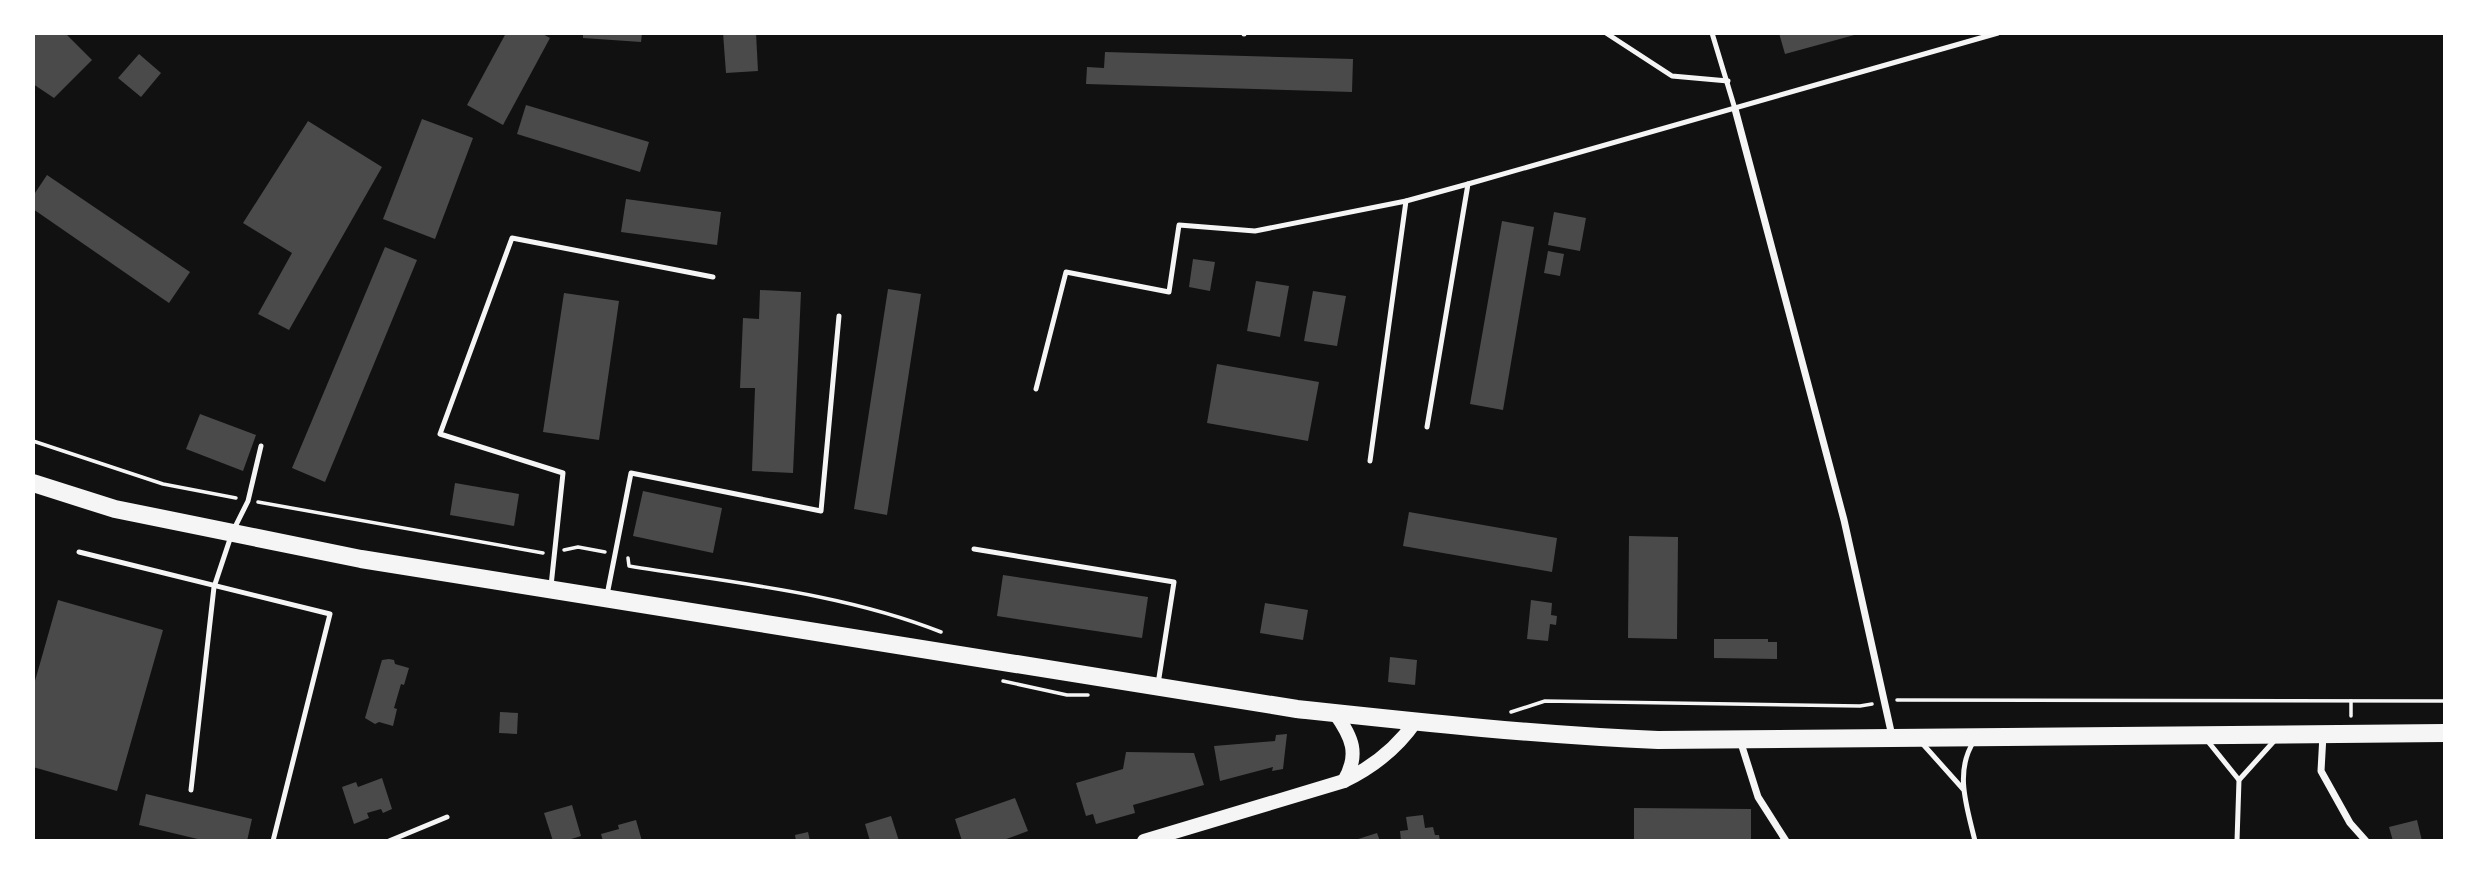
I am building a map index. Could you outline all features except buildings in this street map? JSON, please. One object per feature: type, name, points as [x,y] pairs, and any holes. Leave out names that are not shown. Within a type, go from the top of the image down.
[{"type":"main road","points":[[33,483],[115,509],[361,558],[1157,686],[1335,713],[1415,722],[1551,736],[1658,740],[2445,733]]},
{"type":"main road","points":[[1335,713],[1348,730],[1352,742],[1352,768],[1344,780]]},
{"type":"main road","points":[[1144,841],[1344,780],[1382,758],[1405,737],[1415,722]]},
{"type":"street","points":[[1735,108],[1844,520],[1892,737]]},
{"type":"street","points":[[2323,734],[2321,771],[2350,823],[2366,841]]},
{"type":"street","points":[[1740,739],[1758,797],[1786,841]]},
{"type":"lane","points":[[1606,33],[1672,75],[1728,81]]},
{"type":"lane","points":[[1712,33],[1735,108]]},
{"type":"lane","points":[[1036,389],[1066,272],[1169,292],[1179,225],[1255,231],[1406,201],[1998,33]]},
{"type":"lane","points":[[1427,427],[1468,184]]},
{"type":"lane","points":[[1370,461],[1406,201]]},
{"type":"lane","points":[[551,589],[563,473],[440,434],[512,237],[713,277]]},
{"type":"lane","points":[[607,598],[631,473],[821,511],[839,316]]},
{"type":"lane","points":[[191,790],[214,587],[232,533],[248,501],[261,446]]},
{"type":"lane","points":[[974,549],[1174,582],[1157,686]]},
{"type":"lane","points":[[79,552],[330,614],[273,841]]},
{"type":"lane","points":[[2203,735],[2239,780]]},
{"type":"lane","points":[[2237,841],[2239,780],[2279,735]]},
{"type":"lane","points":[[1917,738],[1963,789]]},
{"type":"lane","points":[[1975,841],[1963,789],[1963,768],[1967,751],[1976,738]]},
{"type":"lane","points":[[389,841],[447,817]]},
{"type":"path","points":[[1508,713],[1545,701],[1860,706],[1894,699],[2445,701]]}]
